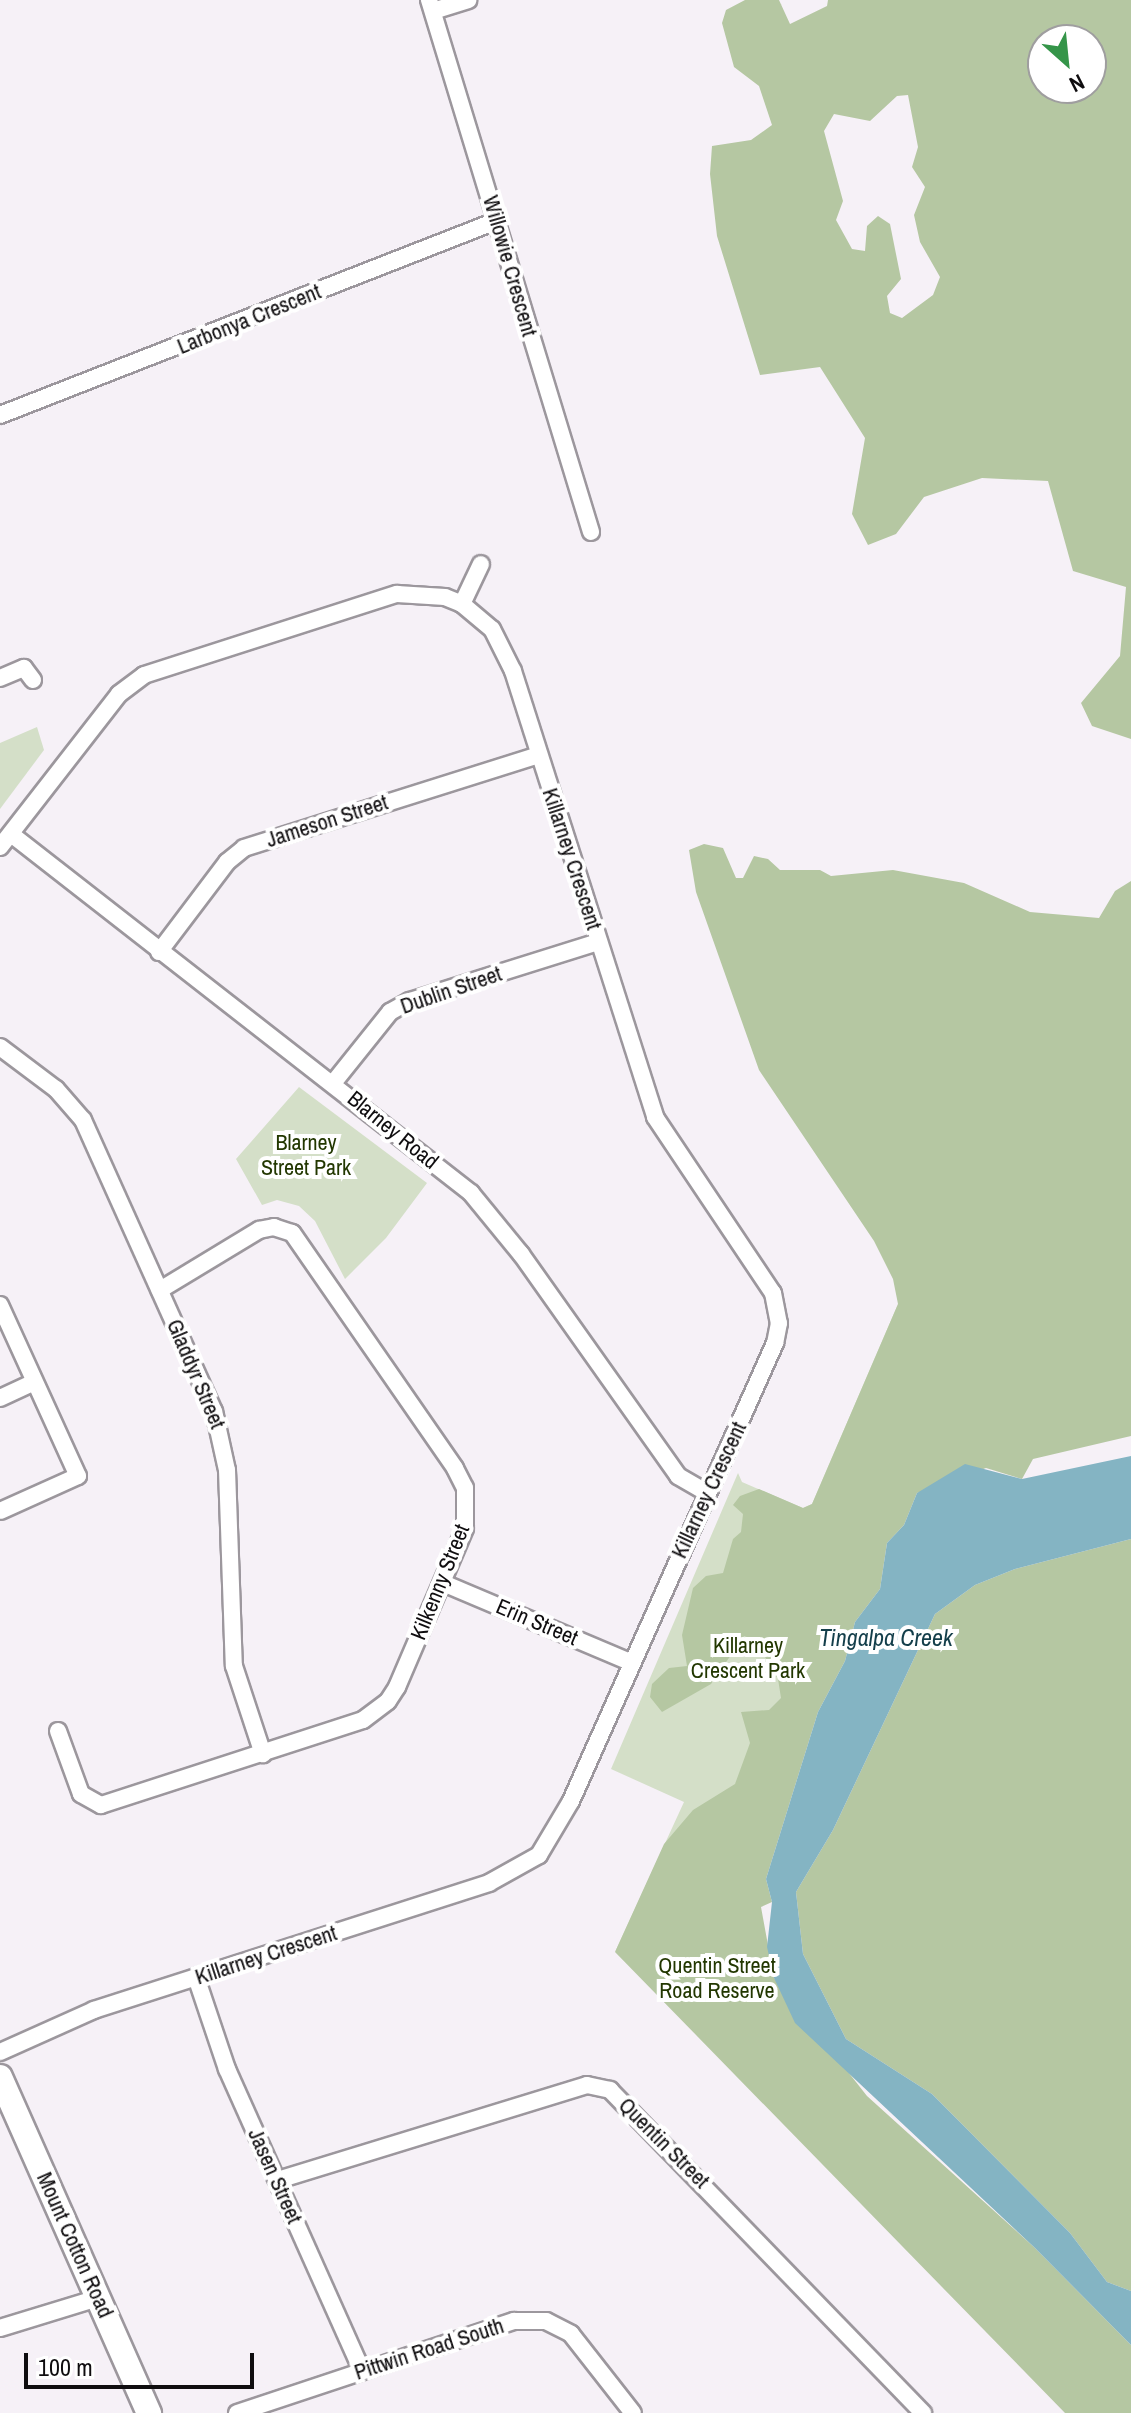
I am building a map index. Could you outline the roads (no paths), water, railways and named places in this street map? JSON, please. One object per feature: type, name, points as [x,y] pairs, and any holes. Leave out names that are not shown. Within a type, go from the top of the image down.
[{"type":"main road","name":"Mount Cotton Road","points":[[0,2077],[149,2413]]},
{"type":"street","points":[[431,6],[468,0]]},
{"type":"street","name":"Willowie Crescent","points":[[431,6],[591,532]]},
{"type":"street","name":"Larbonya Crescent","points":[[0,415],[496,221]]},
{"type":"street","points":[[5,841],[119,694],[144,675],[397,594],[434,595],[462,604],[481,564]]},
{"type":"street","name":"Killarney Crescent","points":[[0,2052],[94,2010],[519,1871],[555,1834],[775,1343],[778,1308],[655,1117],[502,646],[462,604]]},
{"type":"street","points":[[0,678],[24,668],[33,680]]},
{"type":"street","name":"Jameson Street","points":[[159,952],[227,862],[244,848],[539,755]]},
{"type":"street","name":"Blarney Road","points":[[5,841],[334,1082],[495,1218],[678,1476],[706,1492]]},
{"type":"street","name":"Dublin Street","points":[[334,1082],[390,1012],[410,1001],[598,942]]},
{"type":"street","name":"Gladdyr Street","points":[[0,1047],[56,1089],[83,1120],[222,1436],[234,1666],[263,1754]]},
{"type":"street","name":"Kilkenny Street","points":[[58,1731],[81,1794],[101,1805],[122,1801],[263,1754],[376,1713],[397,1687],[465,1528],[465,1488],[292,1233],[274,1227],[259,1230],[160,1290]]},
{"type":"street","points":[[0,1305],[78,1476],[0,1511]]},
{"type":"street","points":[[0,1398],[35,1382]]},
{"type":"street","name":"Erin Street","points":[[443,1583],[630,1662]]},
{"type":"street","name":"Jasen Street","points":[[196,1977],[227,2069],[362,2371]]},
{"type":"street","name":"Quentin Street","points":[[278,2180],[587,2085],[610,2090],[923,2413]]},
{"type":"street","points":[[0,2328],[98,2298]]},
{"type":"street","name":"Pittwin Road South","points":[[237,2413],[514,2321],[546,2321],[588,2351],[633,2413]]},
{"type":"water","name":"Tingalpa Creek","points":[[1131,1456],[1131,1539],[1015,1569],[975,1585],[935,1614],[833,1830],[796,1892],[803,1954],[846,2039],[932,2094],[1070,2233],[1107,2282],[1131,2291],[1131,2345],[1035,2248],[795,2023],[774,1978],[767,1947],[772,1902],[766,1879],[818,1712],[845,1661],[855,1622],[880,1589],[887,1543],[904,1525],[917,1493],[965,1464],[1022,1479]]},
{"type":"park label","name":"Blarney Street Park","points":[[306,1154]]},
{"type":"park label","name":"Killarney Crescent Park","points":[[748,1658]]},
{"type":"park label","name":"Quentin Street Road Reserve","points":[[717,1978]]}]
